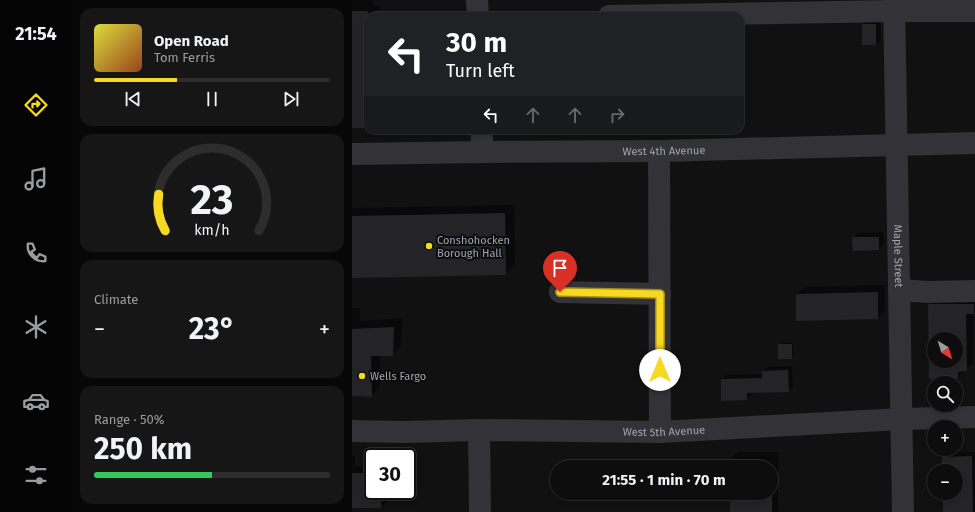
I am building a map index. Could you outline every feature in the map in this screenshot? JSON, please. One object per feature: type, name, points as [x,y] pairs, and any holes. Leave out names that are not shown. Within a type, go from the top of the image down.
[{"type":"street","points":[[477,0],[478,12]]},
{"type":"street","points":[[713,12],[894,5],[975,11]]},
{"type":"street","name":"Maple Street","points":[[894,5],[903,512]]},
{"type":"street","points":[[482,134],[482,152]]},
{"type":"street","name":"West 4th Avenue","points":[[352,154],[659,151],[975,142]]},
{"type":"street","points":[[659,151],[660,432]]},
{"type":"street","points":[[899,290],[928,292],[975,291]]},
{"type":"street","points":[[560,292],[660,294]]},
{"type":"street","name":"West 5th Avenue","points":[[352,431],[425,432],[479,430],[660,432],[902,419],[975,418]]},
{"type":"street","points":[[479,430],[480,512]]},
{"type":"building","points":[[352,11],[368,11],[364,12],[364,128],[352,128]]},
{"type":"building","points":[[862,24],[876,24],[876,45],[862,45]]},
{"type":"building","name":"Conshohocken Borough Hall","points":[[505,213],[506,275],[352,278],[352,216]]},
{"type":"building","points":[[852,237],[879,237],[879,250],[853,251]]},
{"type":"building","points":[[878,292],[878,319],[796,321],[796,294]]},
{"type":"building","points":[[928,304],[974,304],[974,314],[966,314],[967,371],[958,372],[958,376],[929,376],[929,368],[963,368],[963,332],[928,332]]},
{"type":"building","name":"Wells Fargo","points":[[394,327],[393,356],[371,356],[372,397],[352,396],[352,329]]},
{"type":"building","points":[[778,344],[792,344],[792,359],[778,359]]},
{"type":"building","points":[[788,370],[789,392],[747,393],[747,400],[721,401],[721,379],[762,378],[762,371]]},
{"type":"building","points":[[972,456],[973,512],[943,512],[943,500],[963,500],[963,464],[942,464],[942,457]]},
{"type":"building","points":[[352,473],[364,473],[364,500],[381,500],[381,508],[352,508]]},
{"type":"building","points":[[730,500],[772,500],[772,512],[730,512]]},
{"type":"place","name":"Conshohocken Borough Hall","points":[[429,246]]},
{"type":"place","name":"Wells Fargo","points":[[362,376]]},
{"type":"route","points":[[560,292],[660,294],[660,370]]}]
